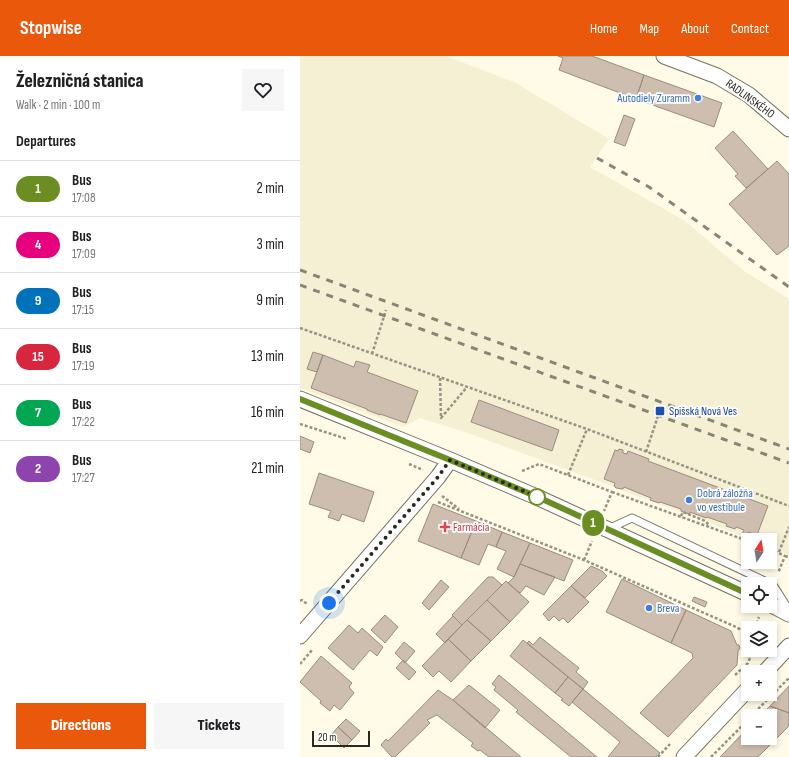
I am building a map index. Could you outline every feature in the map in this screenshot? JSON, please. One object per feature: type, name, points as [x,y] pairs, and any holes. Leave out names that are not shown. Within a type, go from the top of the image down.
[{"type":"street","name":"RADLINSKÉHO","points":[[664,56],[717,76],[748,95],[789,129]]},
{"type":"street","points":[[300,399],[540,498],[741,591]]},
{"type":"street","points":[[300,636],[438,477],[450,460]]},
{"type":"street","points":[[777,608],[789,614]]},
{"type":"street","points":[[771,665],[789,646]]},
{"type":"street","points":[[684,757],[741,697]]},
{"type":"lane","points":[[603,527],[632,518],[773,585],[789,610]]},
{"type":"path","points":[[372,354],[386,310]]},
{"type":"path","points":[[300,328],[586,429],[789,506]]},
{"type":"path","points":[[440,378],[441,418],[467,387]]},
{"type":"path","points":[[646,452],[660,410]]},
{"type":"path","points":[[300,424],[350,439]]},
{"type":"path","points":[[586,429],[568,475],[741,538]]},
{"type":"path","points":[[409,464],[438,477],[439,493],[462,512],[584,560],[741,630]]},
{"type":"path","points":[[603,527],[612,492]]},
{"type":"path","points":[[789,527],[779,552],[789,557]]},
{"type":"path","points":[[584,560],[590,546]]},
{"type":"path","points":[[776,577],[785,556]]},
{"type":"path","points":[[759,709],[789,678]]},
{"type":"path","points":[[711,757],[741,727]]},
{"type":"shaded area","points":[[300,56],[446,56],[514,82],[609,139],[590,167],[685,221],[744,271],[789,299],[789,555],[777,550],[777,533],[741,533],[741,536],[468,433],[420,418],[403,427],[300,388]]},
{"type":"building","points":[[558,56],[592,56],[644,75],[636,99],[559,70],[563,58]]},
{"type":"building","points":[[644,75],[722,103],[714,127],[636,99]]},
{"type":"building","points":[[624,115],[635,119],[625,146],[614,142]]},
{"type":"building","points":[[733,131],[768,169],[746,188],[735,176],[738,174],[715,148]]},
{"type":"building","points":[[777,161],[789,174],[789,246],[777,255],[729,204]]},
{"type":"building","points":[[313,352],[323,355],[317,372],[307,369]]},
{"type":"building","points":[[323,355],[354,367],[356,361],[370,365],[367,372],[418,391],[406,423],[380,415],[311,388]]},
{"type":"building","points":[[479,400],[559,430],[552,451],[471,422]]},
{"type":"building","points":[[300,436],[314,442],[310,453],[300,449]]},
{"type":"building","points":[[619,449],[623,450],[623,453],[627,454],[628,451],[649,459],[648,461],[768,506],[758,533],[742,533],[744,530],[726,526],[727,524],[707,517],[706,518],[690,512],[689,514],[683,512],[681,509],[650,500],[651,498],[624,487],[623,489],[616,488],[614,486],[615,483],[604,479],[615,450],[618,451]]},
{"type":"building","points":[[319,473],[374,492],[364,522],[342,514],[339,521],[328,517],[331,511],[309,504]]},
{"type":"building","points":[[433,504],[476,521],[461,558],[418,541]]},
{"type":"building","points":[[476,521],[502,532],[496,547],[488,544],[479,565],[461,558]]},
{"type":"building","points":[[502,532],[530,543],[514,577],[497,569],[506,551],[496,547]]},
{"type":"building","points":[[530,543],[573,560],[564,581],[520,564]]},
{"type":"building","points":[[520,564],[555,577],[544,595],[526,586],[520,593],[508,583],[514,577]]},
{"type":"building","points":[[591,566],[602,571],[607,576],[585,598],[571,586]]},
{"type":"building","points":[[488,577],[493,577],[502,585],[462,625],[452,615]]},
{"type":"building","points":[[622,579],[686,610],[671,643],[606,612]]},
{"type":"building","points":[[441,580],[449,587],[429,610],[422,603]]},
{"type":"building","points":[[506,581],[529,602],[510,622],[487,600]]},
{"type":"building","points":[[571,586],[589,602],[568,623],[563,618],[559,621],[554,616],[549,621],[543,614]]},
{"type":"building","points":[[694,597],[707,602],[705,607],[692,601]]},
{"type":"building","points":[[487,600],[510,622],[491,641],[467,620]]},
{"type":"building","points":[[686,610],[731,631],[737,645],[739,645],[740,648],[738,651],[737,665],[668,737],[640,713],[693,658],[692,653],[671,643]]},
{"type":"building","points":[[385,615],[398,627],[385,643],[371,630]]},
{"type":"building","points":[[453,616],[462,625],[445,643],[436,634]]},
{"type":"building","points":[[467,620],[491,641],[471,661],[448,639]]},
{"type":"building","points":[[349,625],[358,633],[362,628],[383,647],[377,656],[370,650],[353,670],[328,648]]},
{"type":"building","points":[[540,637],[579,668],[576,672],[588,682],[583,689],[527,643],[529,641],[533,645]]},
{"type":"building","points":[[448,639],[471,661],[451,682],[439,671],[433,677],[422,666]]},
{"type":"building","points":[[523,640],[568,677],[555,693],[510,656]]},
{"type":"building","points":[[404,642],[415,651],[405,663],[395,653]]},
{"type":"building","points":[[321,656],[352,683],[349,687],[354,693],[340,710],[334,705],[330,711],[300,682]]},
{"type":"building","points":[[403,660],[416,672],[409,680],[396,668]]},
{"type":"building","points":[[499,675],[597,757],[571,757],[516,712],[518,710],[494,690],[496,687],[492,684]]},
{"type":"building","points":[[568,677],[583,689],[569,706],[555,693]]},
{"type":"building","points":[[469,685],[500,710],[485,728],[453,700]]},
{"type":"building","points":[[789,686],[789,713],[770,706],[775,701],[777,701],[777,699]]},
{"type":"building","points":[[583,689],[660,753],[656,757],[608,757],[620,742],[572,702]]},
{"type":"building","points":[[438,690],[453,700],[521,757],[489,757],[480,750],[478,751],[471,746],[473,743],[437,715],[427,720],[430,723],[395,757],[392,757],[381,745],[386,739],[388,741]]},
{"type":"building","points":[[770,706],[789,713],[789,726],[777,738],[777,709],[767,709]]},
{"type":"building","points":[[346,719],[360,731],[352,740],[338,727]]},
{"type":"building","points":[[338,727],[352,740],[344,748],[331,735]]},
{"type":"building","points":[[741,735],[741,745],[770,745],[758,757],[720,757]]},
{"type":"railway","points":[[597,158],[649,187],[789,287]]},
{"type":"railway","points":[[300,270],[789,449]]},
{"type":"railway","points":[[300,285],[789,463]]},
{"type":"bus line","name":"1","points":[[300,399],[540,498],[741,591]]},
{"type":"place","name":"Autodiely Zuramm","points":[[698,98]]},
{"type":"place","name":"Spišská Nová Ves","points":[[660,411]]},
{"type":"place","name":"Dobrá záložňa vo vestibule","points":[[689,500]]},
{"type":"place","name":"Farmácia","points":[[445,527]]},
{"type":"place","name":"Breva","points":[[649,608]]},
{"type":"route","points":[[329,603],[438,477],[450,460],[540,498],[537,497]]}]
